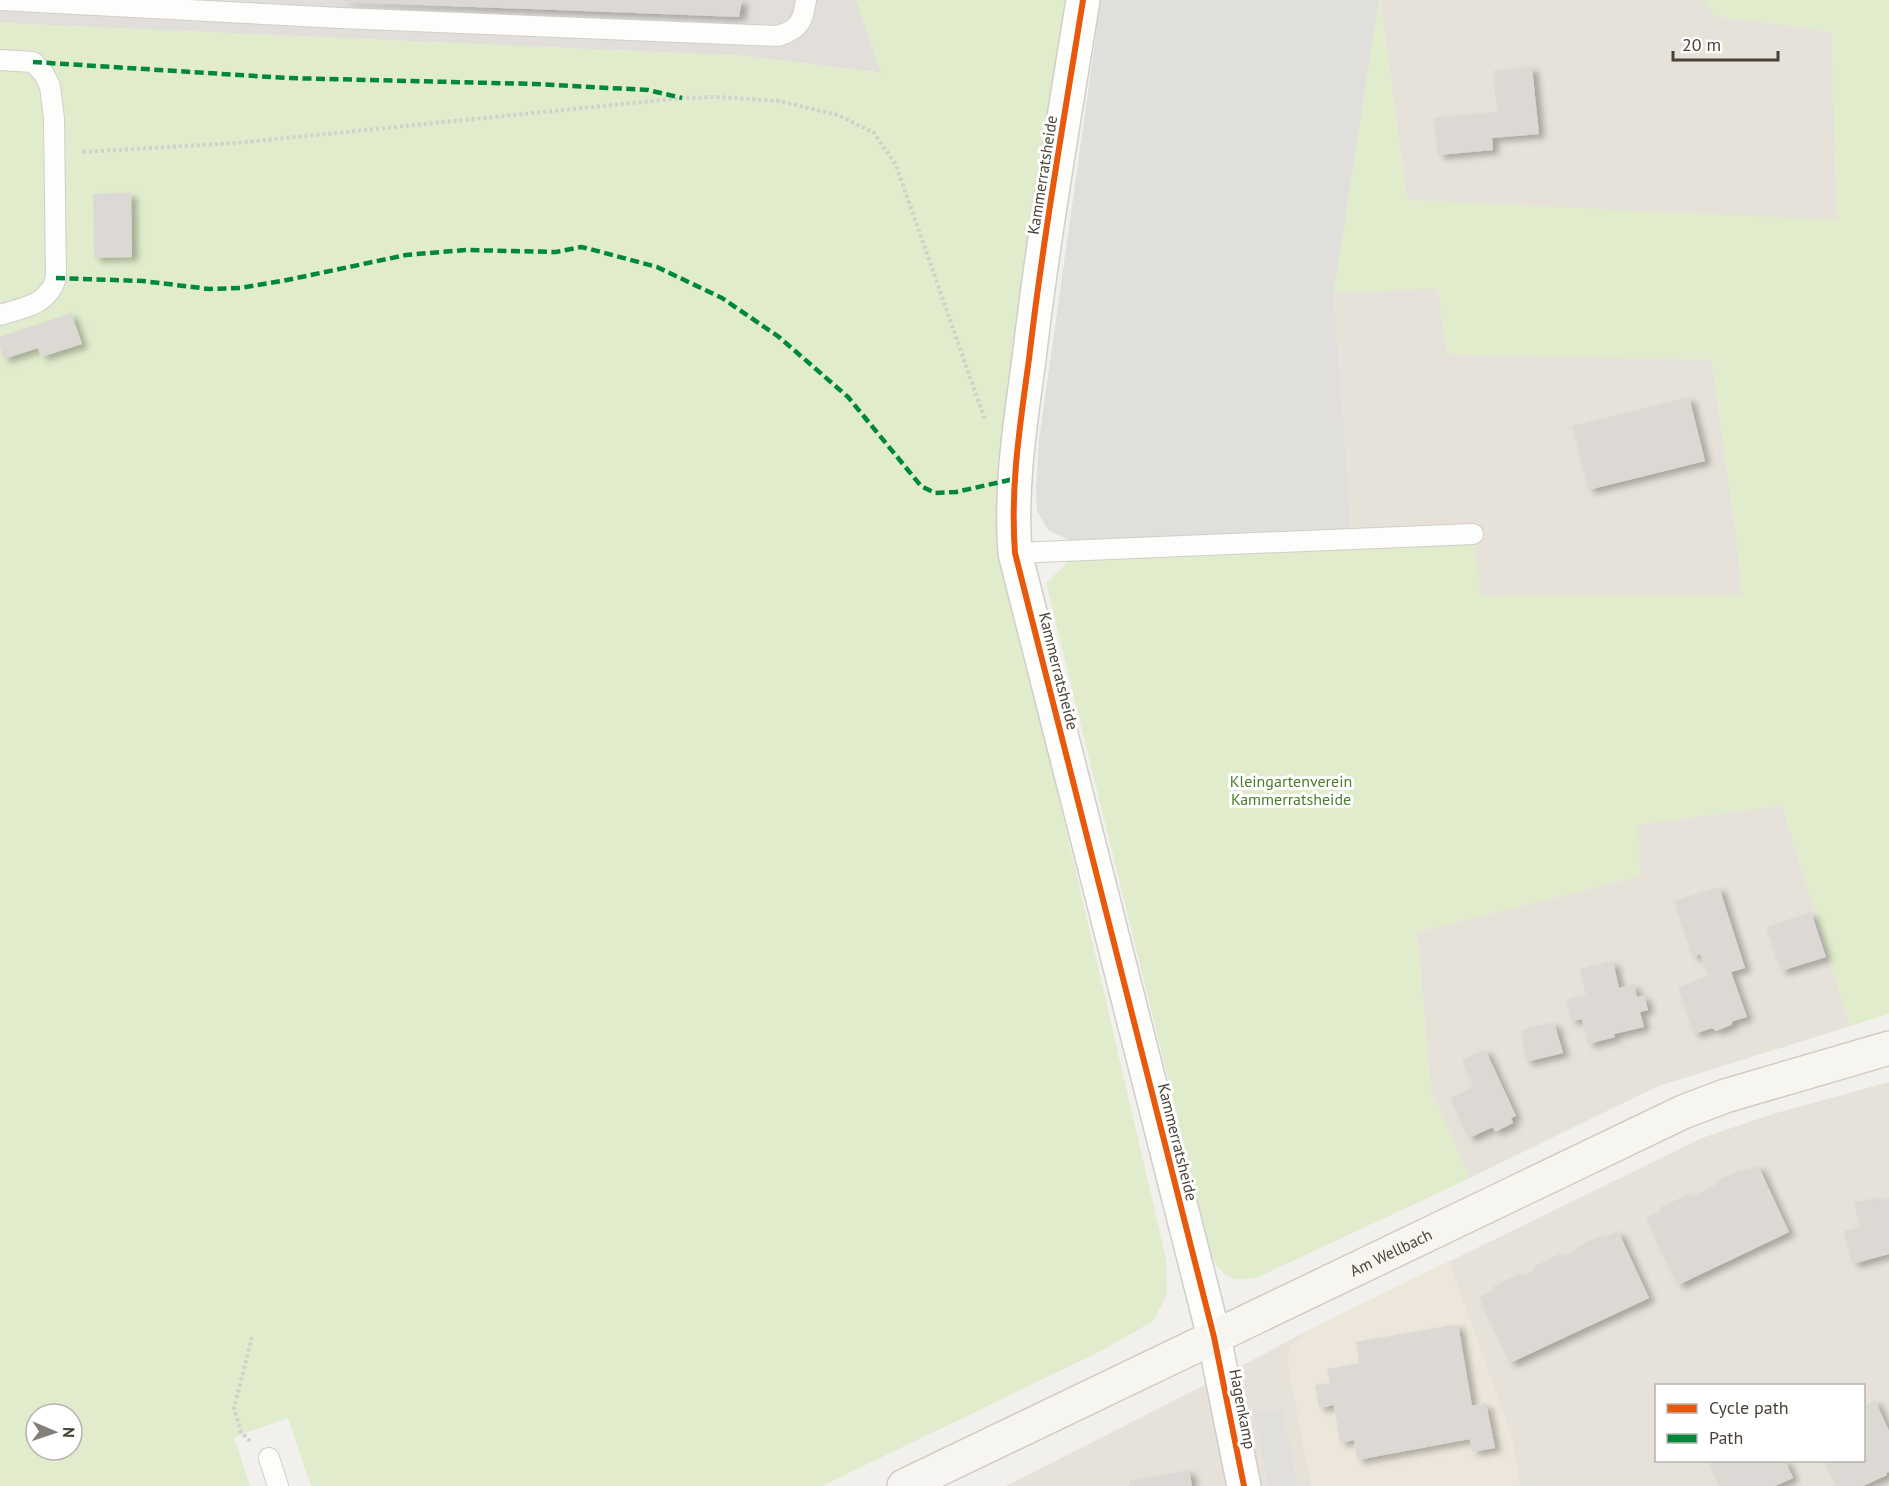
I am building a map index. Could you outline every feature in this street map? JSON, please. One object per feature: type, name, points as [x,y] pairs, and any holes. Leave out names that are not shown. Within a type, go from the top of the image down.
[{"type":"main road","name":"Am Wellbach","points":[[904,1486],[1683,1112],[1725,1096],[1889,1048]]},
{"type":"street","name":"Kammerratsheide","points":[[1083,0],[1034,315],[1012,515],[1015,553],[1214,1337]]},
{"type":"street","name":"Hagenkamp","points":[[1214,1337],[1244,1486]]},
{"type":"lane","points":[[0,0],[340,18],[778,36],[789,32],[800,23],[806,0]]},
{"type":"lane","points":[[0,60],[33,62],[44,74],[50,86],[55,154],[56,278],[52,291],[44,299],[0,315]]},
{"type":"lane","points":[[1015,553],[1473,534]]},
{"type":"lane","points":[[269,1458],[278,1486]]},
{"type":"path","points":[[55,154],[236,143],[682,98],[717,97],[779,101],[838,114],[874,133],[896,165],[988,428]]},
{"type":"path","points":[[252,1337],[234,1408],[241,1432],[247,1440],[266,1451],[269,1458]]},
{"type":"shaded area","points":[[0,0],[856,0],[882,73],[746,56],[0,23]]},
{"type":"shaded area","points":[[1101,0],[1379,0],[1334,292],[1352,530],[1071,541],[1048,530],[1037,511],[1039,440]]},
{"type":"shaded area","points":[[1380,0],[1704,0],[1716,16],[1832,32],[1837,221],[1407,200]]},
{"type":"shaded area","points":[[1438,288],[1447,354],[1712,360],[1742,595],[1481,595],[1352,530],[1334,292]]},
{"type":"shaded area","points":[[1782,805],[1850,1026],[1656,1087],[1470,1178],[1431,1093],[1417,932],[1640,876],[1637,825]]},
{"type":"shaded area","points":[[1889,1082],[1889,1486],[1006,1486],[1305,1332],[1702,1138],[1773,1114]]},
{"type":"shaded area","points":[[1449,1261],[1511,1434],[1521,1486],[1311,1486],[1288,1366],[1287,1356],[1291,1346],[1305,1332]]},
{"type":"shaded area","points":[[1252,1403],[1260,1412],[1283,1409],[1297,1486],[1268,1486]]},
{"type":"green space","points":[[856,0],[1065,0],[1002,432],[1010,589],[1166,1259],[1167,1295],[1153,1321],[1103,1350],[822,1486],[311,1486],[288,1418],[234,1437],[250,1486],[0,1486],[0,23],[746,56],[881,73]]},
{"type":"green space","name":"Kleingartenverein Kammerratsheide","points":[[1379,0],[1407,200],[1837,220],[1832,32],[1716,16],[1704,0],[1889,0],[1889,1014],[1850,1026],[1782,805],[1638,825],[1640,876],[1417,932],[1431,1093],[1470,1178],[1256,1278],[1234,1279],[1220,1270],[1212,1257],[1046,583],[1070,560],[1474,543],[1481,595],[1742,595],[1712,360],[1447,354],[1438,289],[1334,292]]},
{"type":"building","points":[[340,0],[742,0],[739,17]]},
{"type":"building","points":[[1532,67],[1539,134],[1492,138],[1493,150],[1438,155],[1434,118],[1497,112],[1493,71]]},
{"type":"building","points":[[131,193],[132,257],[94,258],[93,194]]},
{"type":"building","points":[[71,313],[82,344],[41,357],[38,348],[4,359],[0,337]]},
{"type":"building","points":[[1689,397],[1705,461],[1588,490],[1572,426]]},
{"type":"building","points":[[1719,887],[1745,968],[1731,972],[1747,1017],[1733,1021],[1731,1025],[1716,1031],[1712,1028],[1694,1034],[1678,987],[1708,976],[1700,954],[1693,957],[1674,901]]},
{"type":"building","points":[[1811,912],[1826,957],[1781,971],[1766,927]]},
{"type":"building","points":[[1613,961],[1619,988],[1634,984],[1637,997],[1644,995],[1648,1010],[1640,1012],[1644,1027],[1614,1034],[1615,1037],[1588,1044],[1582,1019],[1571,1021],[1566,1000],[1586,995],[1580,969]]},
{"type":"building","points":[[1554,1022],[1563,1053],[1526,1062],[1521,1030]]},
{"type":"building","points":[[1485,1049],[1516,1116],[1511,1118],[1513,1123],[1495,1132],[1493,1127],[1469,1138],[1450,1098],[1474,1087],[1462,1060]]},
{"type":"building","points":[[1758,1165],[1789,1232],[1678,1285],[1646,1218],[1661,1211],[1659,1208],[1716,1185],[1715,1182],[1742,1169],[1744,1172]]},
{"type":"building","points":[[1875,1198],[1876,1202],[1889,1198],[1889,1254],[1856,1263],[1851,1261],[1844,1231],[1860,1227],[1854,1203]]},
{"type":"building","points":[[1618,1231],[1649,1298],[1510,1363],[1479,1297],[1519,1274],[1521,1277],[1535,1270],[1533,1267],[1560,1254],[1562,1257],[1602,1235],[1603,1238]]},
{"type":"building","points":[[1458,1324],[1472,1406],[1486,1403],[1495,1448],[1472,1452],[1470,1439],[1357,1460],[1354,1440],[1340,1443],[1334,1405],[1319,1408],[1315,1385],[1330,1383],[1327,1369],[1359,1363],[1356,1342]]},
{"type":"building","points":[[1875,1400],[1889,1431],[1889,1472],[1863,1486],[1836,1486],[1825,1462],[1865,1462],[1865,1405]]},
{"type":"building","points":[[1709,1462],[1786,1462],[1793,1478],[1775,1486],[1719,1486]]},
{"type":"building","points":[[1189,1470],[1192,1486],[1130,1486],[1129,1481]]},
{"type":"marked path","points":[[33,62],[287,78],[534,84],[648,90],[682,98]]},
{"type":"marked path","points":[[56,278],[143,281],[209,289],[240,288],[406,255],[465,250],[556,252],[581,247],[657,267],[722,298],[779,337],[848,397],[921,486],[935,493],[956,492],[1014,479]]},
{"type":"cycle path","points":[[1083,0],[1047,224],[1019,432],[1014,504],[1015,553],[1214,1337],[1244,1486]]}]
